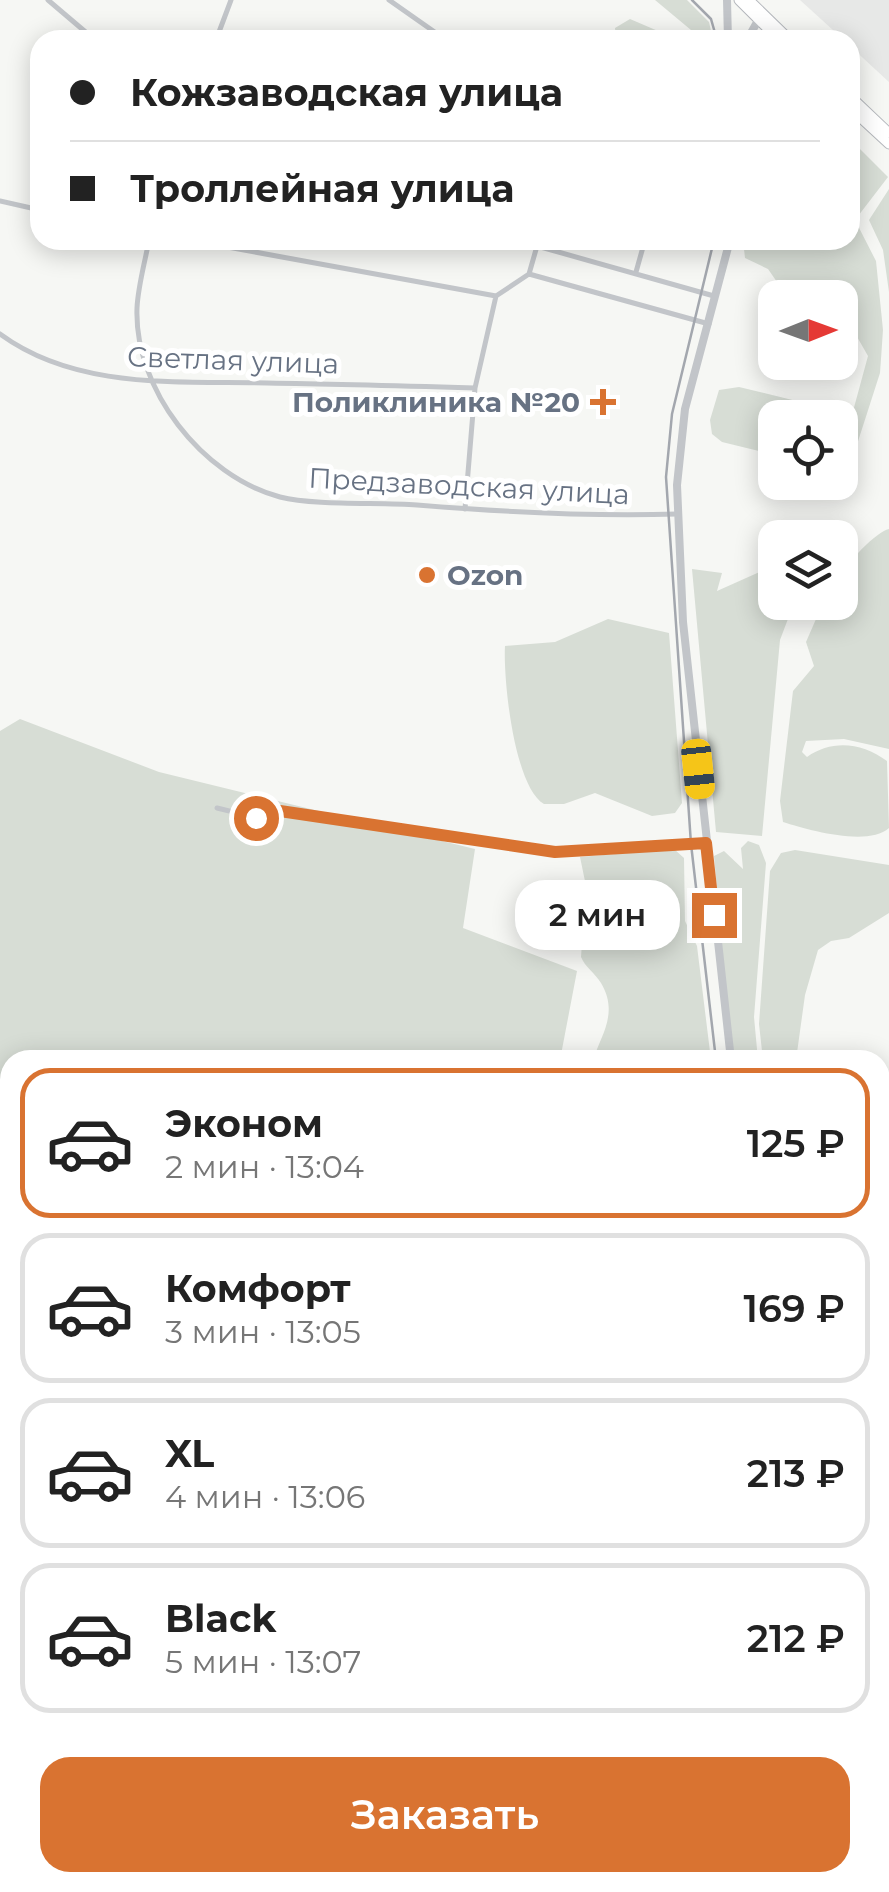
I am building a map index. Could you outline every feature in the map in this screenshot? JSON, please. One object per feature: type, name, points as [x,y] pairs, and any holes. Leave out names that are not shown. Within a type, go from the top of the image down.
[{"type":"main road","points":[[739,0],[777,30]]},
{"type":"main road","points":[[749,0],[771,30]]},
{"type":"main road","points":[[860,105],[889,133]]},
{"type":"main road","points":[[860,117],[889,144]]},
{"type":"street","points":[[48,0],[83,30]]},
{"type":"street","points":[[220,30],[231,0]]},
{"type":"street","points":[[389,0],[432,30]]},
{"type":"street","points":[[727,0],[728,30]]},
{"type":"street","points":[[753,30],[761,17]]},
{"type":"street","points":[[0,202],[30,208]]},
{"type":"street","name":"Предзаводская улица","points":[[148,250],[137,308],[152,380],[187,436],[212,461],[280,497],[465,509],[677,514]]},
{"type":"street","points":[[243,250],[496,296]]},
{"type":"street","points":[[465,509],[475,388],[496,296],[529,274],[534,250]]},
{"type":"street","points":[[559,250],[717,296]]},
{"type":"street","points":[[636,272],[643,250]]},
{"type":"street","points":[[728,250],[682,427],[677,514],[706,843],[730,1050]]},
{"type":"street","points":[[529,274],[709,324]]},
{"type":"street","name":"Светлая улица","points":[[0,334],[57,364],[94,374],[152,380],[475,388]]},
{"type":"street","points":[[218,808],[262,819],[280,811],[555,852],[706,843]]},
{"type":"shaded area","points":[[655,0],[687,0],[709,22],[711,30],[691,30]]},
{"type":"shaded area","points":[[800,0],[889,0],[889,82],[860,55],[860,30],[833,30]]},
{"type":"shaded area","points":[[630,19],[656,30],[615,30]]},
{"type":"shaded area","points":[[860,149],[888,177],[860,213]]},
{"type":"shaded area","points":[[889,189],[889,292],[883,250],[869,220]]},
{"type":"shaded area","points":[[860,230],[876,261],[883,330],[880,373],[858,441],[856,400],[868,356],[858,338],[858,280],[776,280],[768,269],[745,258],[744,250],[860,250]]},
{"type":"shaded area","points":[[739,387],[792,400],[758,400],[758,451],[722,442],[712,434],[710,420],[719,390]]},
{"type":"shaded area","points":[[889,529],[889,749],[844,739],[806,741],[802,752],[807,757],[837,746],[858,747],[887,761],[889,828],[879,834],[853,837],[783,822],[780,801],[793,691],[814,666],[806,642],[816,620],[858,620],[858,555]]},
{"type":"shaded area","points":[[692,569],[722,573],[717,591],[758,573],[758,620],[788,620],[780,640],[762,836],[716,832]]},
{"type":"shaded area","points":[[608,619],[669,633],[682,803],[675,813],[652,816],[595,793],[564,804],[544,804],[525,777],[512,731],[505,646],[555,642]]},
{"type":"shaded area","points":[[20,719],[159,772],[475,849],[463,928],[577,971],[562,1050],[0,1050],[0,731]]},
{"type":"shaded area","points":[[748,841],[759,845],[766,863],[754,1017],[757,1050],[731,1050],[714,856],[724,851],[743,869],[741,848]]},
{"type":"shaded area","points":[[674,849],[684,858],[685,921],[697,946],[710,1050],[597,1050],[607,1023],[608,1004],[601,983],[581,957],[586,886],[580,857]]},
{"type":"shaded area","points":[[795,850],[889,865],[889,913],[849,938],[831,941],[818,950],[805,995],[797,1050],[762,1050],[759,1024],[770,871],[781,853]]},
{"type":"tram line","points":[[692,0],[711,19],[714,30]]},
{"type":"tram line","points":[[712,250],[672,414],[666,477],[691,844],[715,1050]]},
{"type":"place","name":"Поликлиника №20","points":[[603,402]]},
{"type":"place","name":"Ozon","points":[[427,575]]},
{"type":"route","points":[[256,818],[280,811],[555,852],[706,843],[714,915]]}]
